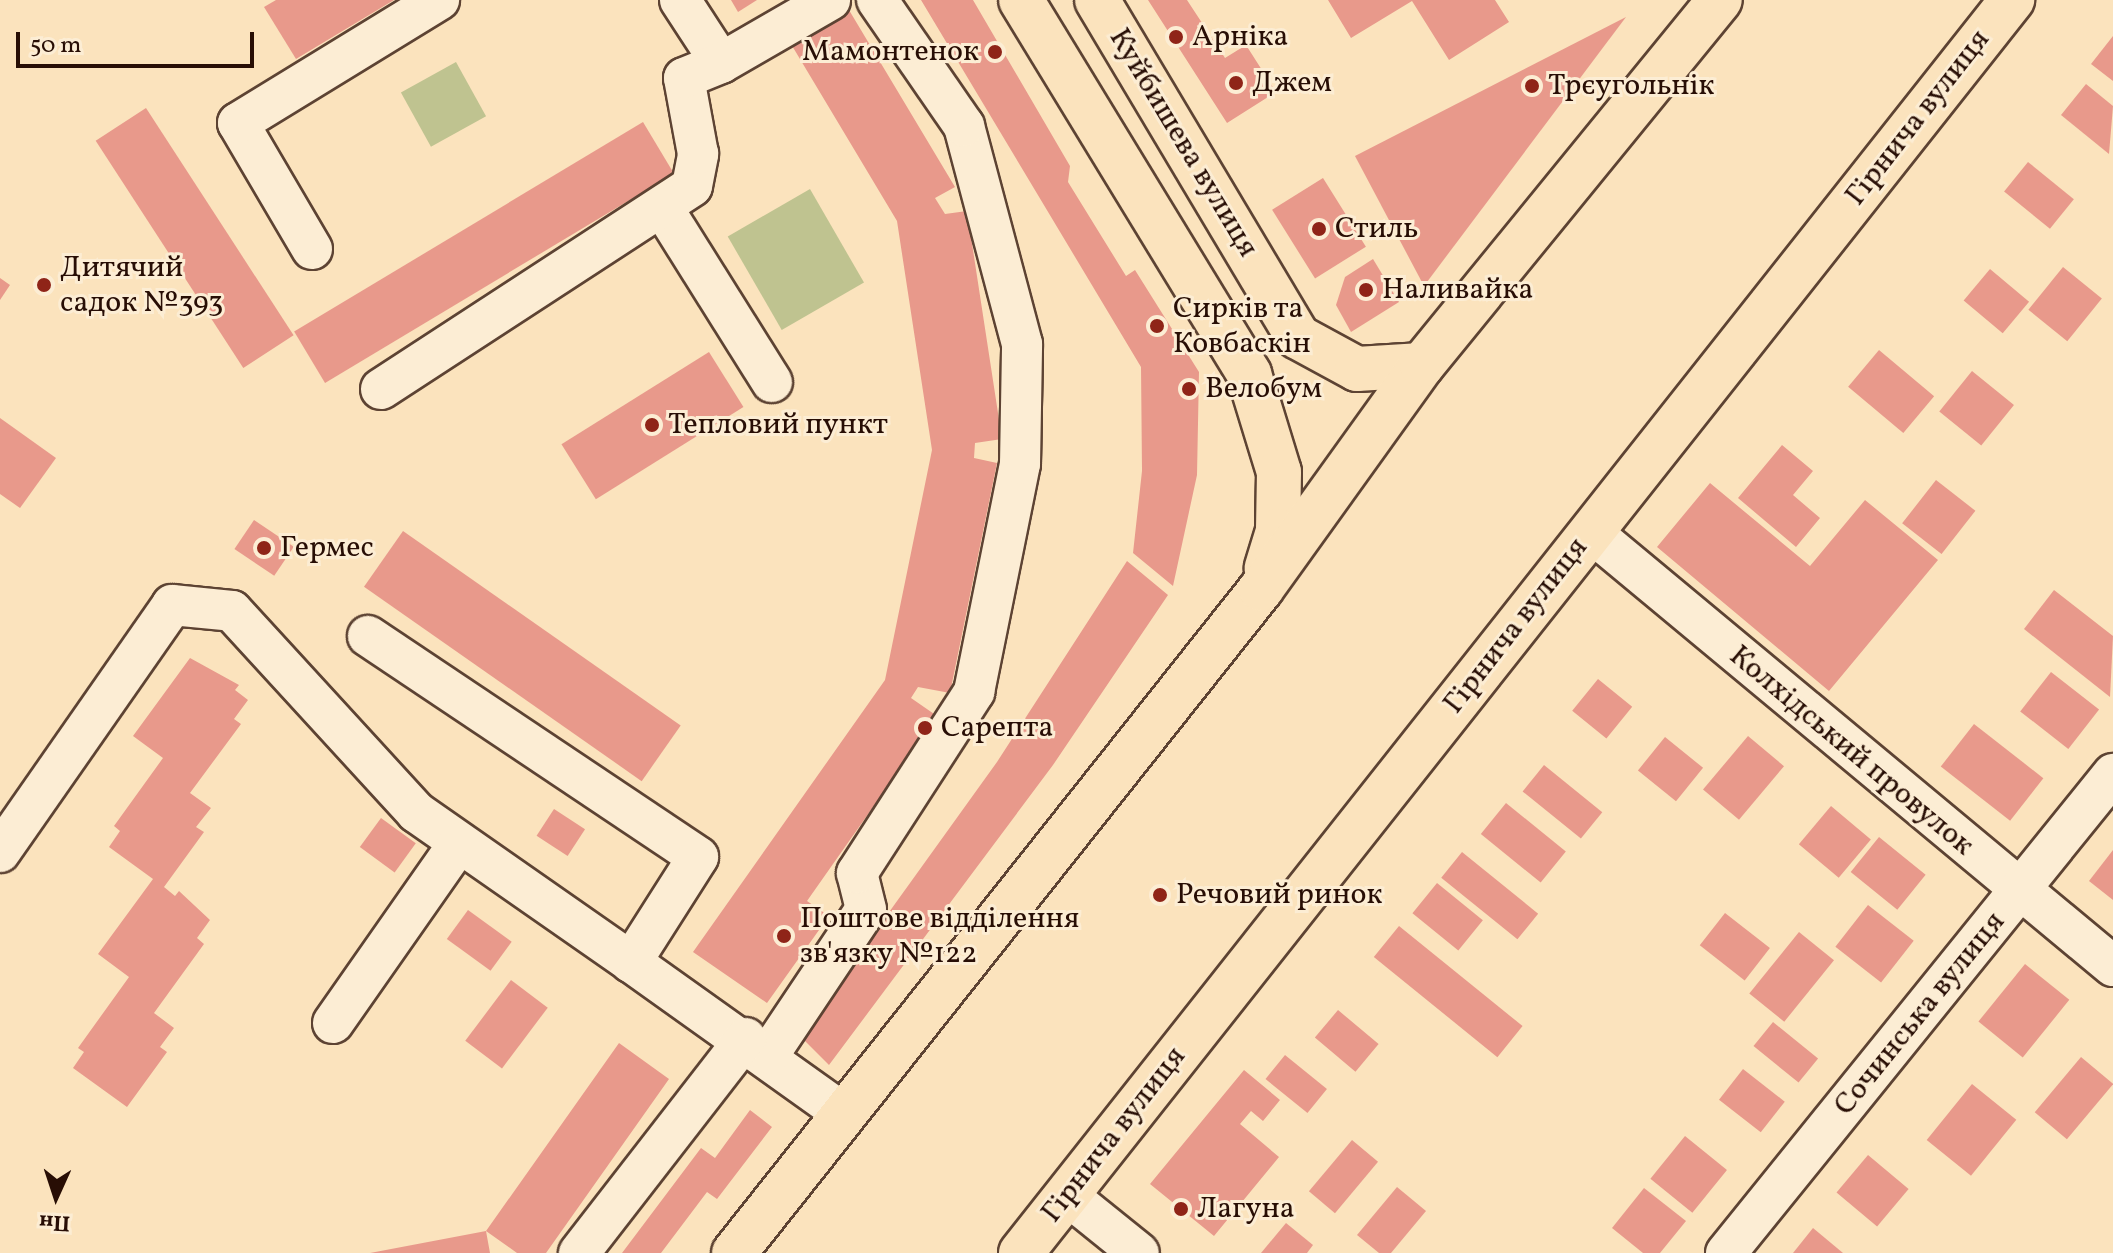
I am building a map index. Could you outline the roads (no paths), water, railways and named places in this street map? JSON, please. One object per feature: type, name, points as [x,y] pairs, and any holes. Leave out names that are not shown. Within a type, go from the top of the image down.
[{"type":"main road","points":[[1021,0],[1249,374],[1279,472],[1278,531],[1261,589]]},
{"type":"main road","name":"Куйбишева вулиця","points":[[1097,0],[1298,337]]},
{"type":"main road","points":[[734,1253],[1261,589],[1422,365],[1720,0]]},
{"type":"main road","name":"Гірнича вулиця","points":[[1021,1253],[2012,0]]},
{"type":"main road","points":[[1249,374],[1272,380],[1285,373],[1296,361],[1298,337],[1357,369],[1422,365]]},
{"type":"street","points":[[312,249],[238,123],[439,0]]},
{"type":"street","points":[[680,0],[721,63]]},
{"type":"street","points":[[381,389],[664,210],[692,186],[698,154],[684,78],[721,63],[830,0]]},
{"type":"street","points":[[579,1253],[757,1046],[866,909],[857,873],[974,692],[1020,464],[1022,344],[964,126],[877,0]]},
{"type":"street","points":[[664,210],[772,382]]},
{"type":"street","name":"Колхідський провулок","points":[[1591,532],[2019,893],[2113,966]]},
{"type":"street","points":[[0,852],[172,605],[232,611],[416,812],[757,1046],[844,1114]]},
{"type":"street","points":[[368,636],[698,857],[631,962]]},
{"type":"street","name":"Сочинська вулиця","points":[[1726,1253],[2113,774]]},
{"type":"street","points":[[333,1023],[459,843]]},
{"type":"street","points":[[1067,1195],[1139,1253]]},
{"type":"place","name":"Арніка","points":[[1176,37]]},
{"type":"place","name":"Мамонтенок","points":[[995,52]]},
{"type":"place","name":"Джем","points":[[1236,83]]},
{"type":"place","name":"Трєугольнік","points":[[1532,86]]},
{"type":"place","name":"Стиль","points":[[1319,229]]},
{"type":"place","name":"Дитячий садок №393","points":[[44,285]]},
{"type":"place","name":"Наливайка","points":[[1366,290]]},
{"type":"place","name":"Сирків та Ковбаскін","points":[[1157,326]]},
{"type":"place","name":"Велобум","points":[[1189,389]]},
{"type":"place","name":"Тепловий пункт","points":[[652,425]]},
{"type":"place","name":"Гермес","points":[[264,548]]},
{"type":"place","name":"Сарепта","points":[[925,728]]},
{"type":"place","name":"Речовий ринок","points":[[1160,895]]},
{"type":"place","name":"Поштове відділення зв'язку №122","points":[[784,936]]},
{"type":"place","name":"Лагуна","points":[[1181,1209]]}]
